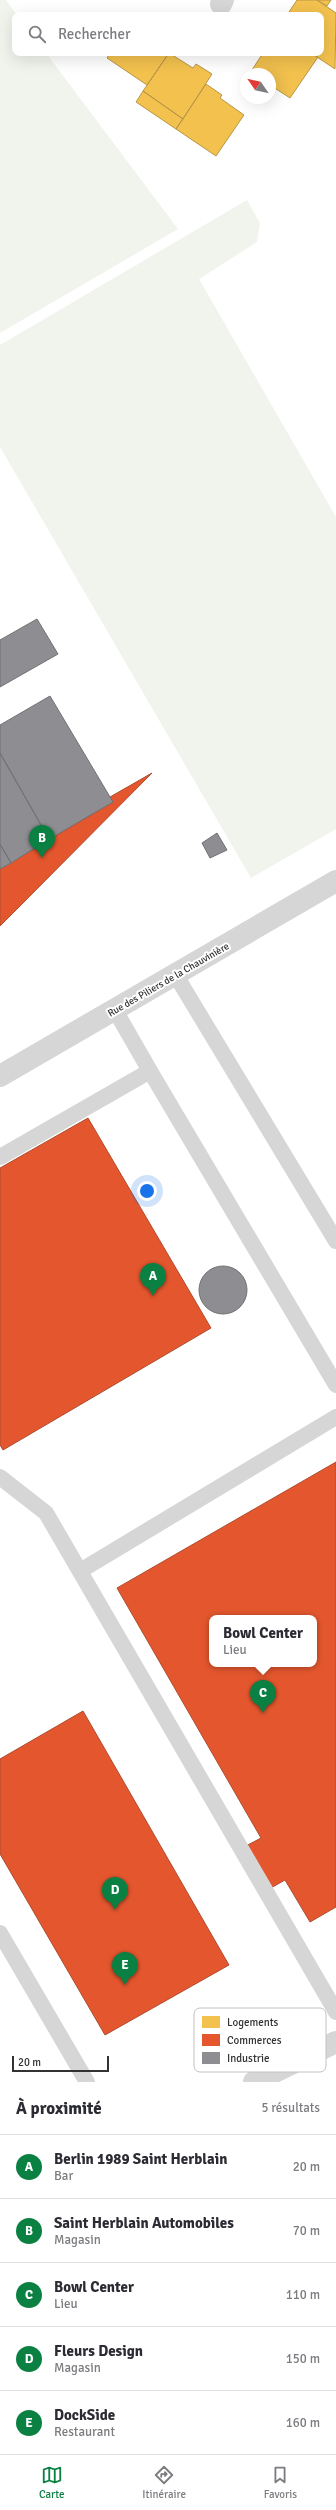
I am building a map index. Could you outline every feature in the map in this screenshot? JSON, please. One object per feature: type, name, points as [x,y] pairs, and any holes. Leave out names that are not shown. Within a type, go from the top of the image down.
[{"type":"street","name":"Rue des Piliers de la Chauvinière","points":[[0,1076],[336,881]]},
{"type":"street","points":[[326,2047],[336,2042]]},
{"type":"street","points":[[254,2082],[274,2072]]},
{"type":"lane","points":[[176,974],[336,1241]]},
{"type":"lane","points":[[114,1010],[336,1385]]},
{"type":"lane","points":[[0,1157],[150,1071]]},
{"type":"lane","points":[[80,1570],[336,1417]]},
{"type":"lane","points":[[0,1477],[46,1513],[336,2012]]},
{"type":"lane","points":[[0,1934],[87,2082]]},
{"type":"shaded area","points":[[0,0],[6,0],[15,12],[12,12],[12,56],[48,56],[178,229],[0,333]]},
{"type":"shaded area","points":[[247,200],[260,223],[257,242],[199,279],[336,517],[336,829],[251,878],[0,447],[0,345]]},
{"type":"building: Logements","points":[[297,0],[317,0],[336,13],[335,69],[316,56],[324,56],[324,12],[289,12]]},
{"type":"building: Logements","points":[[317,0],[331,0],[327,6]]},
{"type":"building: Logements","points":[[108,56],[167,56],[147,85],[107,58]]},
{"type":"building: Logements","points":[[167,56],[174,56],[193,68],[196,64],[212,74],[183,119],[143,91]]},
{"type":"building: Logements","points":[[261,56],[318,57],[290,98],[276,89],[276,68],[253,68]]},
{"type":"building: Logements","points":[[206,84],[222,95],[220,98],[244,115],[216,156],[176,129]]},
{"type":"building: Logements","points":[[143,91],[183,119],[176,129],[136,102]]},
{"type":"building: Commerces","points":[[152,773],[0,926],[0,869],[113,802],[110,797]]},
{"type":"building: Commerces","points":[[88,1118],[211,1328],[3,1450],[0,1445],[0,1168]]},
{"type":"building: Commerces","points":[[336,1462],[336,1907],[310,1922],[285,1880],[269,1889],[244,1847],[261,1838],[117,1588]]},
{"type":"building: Commerces","points":[[83,1711],[229,1965],[105,2035],[0,1854],[0,1759]]},
{"type":"building: Industrie","points":[[37,619],[58,654],[0,687],[0,640]]},
{"type":"building: Industrie","points":[[50,696],[113,802],[49,839],[0,753],[0,725]]},
{"type":"building: Industrie","points":[[0,753],[49,839],[11,863],[0,844]]},
{"type":"building: Industrie","points":[[217,833],[227,850],[210,858],[202,843]]},
{"type":"building: Industrie","points":[[0,844],[11,863],[0,869]]},
{"type":"building: Industrie","points":[[218,1266],[228,1266],[240,1273],[247,1285],[247,1295],[240,1307],[228,1314],[218,1314],[210,1310],[203,1303],[199,1295],[199,1285],[203,1277],[210,1270]]},
{"type":"place","name":"Saint Herblain Automobiles","points":[[42,858]]},
{"type":"place","name":"Berlin 1989 Saint Herblain","points":[[153,1296]]},
{"type":"place","name":"Bowl Center","points":[[263,1713]]},
{"type":"place","name":"Fleurs Design","points":[[115,1910]]},
{"type":"place","name":"DockSide","points":[[125,1985]]}]
